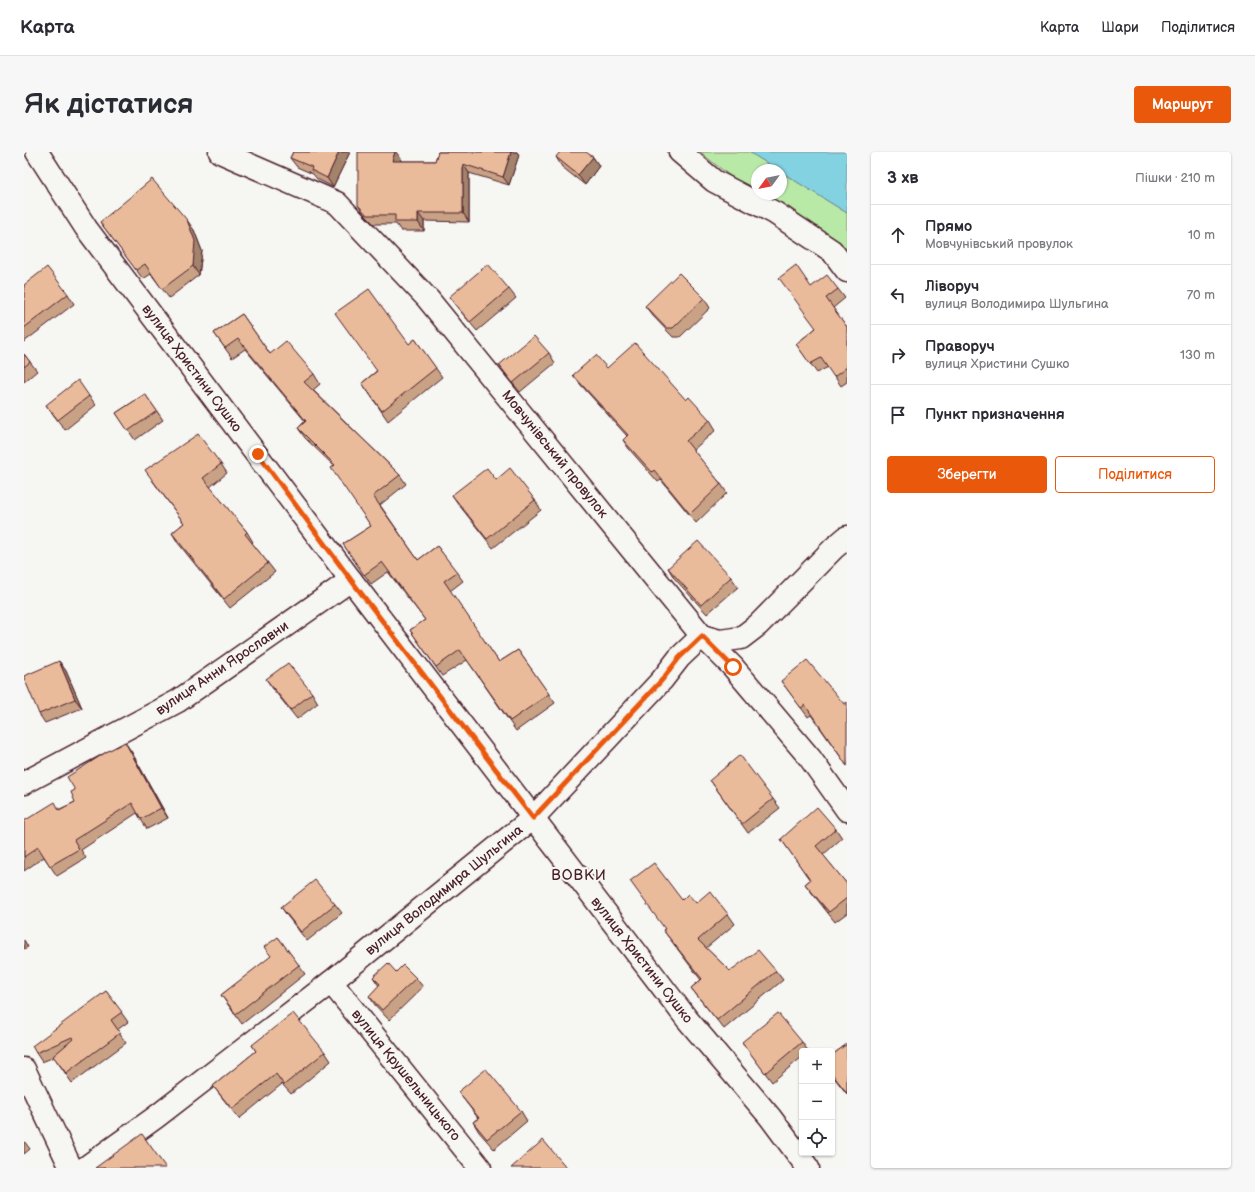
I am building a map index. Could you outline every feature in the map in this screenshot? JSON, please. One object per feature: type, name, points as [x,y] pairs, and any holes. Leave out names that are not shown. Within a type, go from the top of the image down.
[{"type":"street","name":"вулиця Христини Сушко","points":[[37,152],[86,228],[351,580],[687,1019],[770,1116],[808,1168]]},
{"type":"street","name":"Мовчунівський провулок","points":[[220,152],[337,203],[428,299],[702,636],[733,667],[810,758],[847,810]]},
{"type":"street","points":[[680,152],[714,181],[775,213],[832,251],[847,271]]},
{"type":"street","points":[[702,636],[720,640],[741,638],[758,625],[834,548],[847,537]]},
{"type":"street","name":"вулиця Анни Ярославни","points":[[24,783],[178,701],[351,580]]},
{"type":"street","name":"вулиця Володимира Шульгина","points":[[85,1168],[156,1117],[331,982],[533,818],[662,680],[679,658],[702,636]]},
{"type":"street","name":"вулиця Крушельницького","points":[[331,982],[480,1168]]},
{"type":"street","points":[[24,1069],[71,1168]]},
{"type":"green space","points":[[700,152],[749,152],[768,164],[751,164],[751,190],[745,188]]},
{"type":"green space","points":[[787,176],[847,213],[847,257],[835,242],[789,207],[773,200],[787,200]]},
{"type":"water","points":[[749,152],[847,152],[847,213],[787,176],[787,164],[768,164]]},
{"type":"building","points":[[293,152],[339,152],[327,178],[311,170],[312,167],[290,158]]},
{"type":"building","points":[[358,152],[395,152],[392,161],[435,161],[438,152],[511,152],[503,177],[463,164],[463,213],[418,213],[418,222],[395,222],[395,215],[367,215],[358,205]]},
{"type":"building","points":[[560,152],[586,152],[593,157],[578,175],[556,157]]},
{"type":"building","points":[[152,179],[187,220],[195,241],[193,266],[162,289],[145,264],[136,270],[100,222]]},
{"type":"building","points":[[488,264],[509,289],[470,322],[449,297]]},
{"type":"building","points":[[796,265],[811,287],[827,275],[838,289],[826,298],[847,327],[847,367],[834,377],[821,358],[810,364],[796,344],[816,328],[779,278]]},
{"type":"building","points":[[47,267],[68,294],[24,328],[24,285]]},
{"type":"building","points":[[679,273],[704,298],[673,328],[666,328],[645,306]]},
{"type":"building","points":[[369,289],[409,344],[415,339],[436,368],[382,411],[362,383],[377,371],[335,313]]},
{"type":"building","points":[[242,314],[270,354],[286,341],[314,374],[304,382],[400,475],[373,496],[418,560],[437,546],[457,572],[444,581],[499,662],[518,650],[549,694],[510,721],[460,650],[436,667],[410,630],[425,620],[382,562],[364,575],[343,544],[371,526],[331,468],[335,465],[298,428],[306,421],[238,339],[225,348],[214,333]]},
{"type":"building","points":[[534,336],[549,353],[513,383],[499,365]]},
{"type":"building","points":[[635,343],[686,400],[689,397],[710,420],[686,441],[721,484],[690,514],[654,470],[652,472],[623,440],[628,435],[573,375],[596,355],[607,368]]},
{"type":"building","points":[[24,354],[30,362],[24,367]]},
{"type":"building","points":[[78,380],[89,396],[58,420],[46,405]]},
{"type":"building","points":[[145,394],[157,411],[128,431],[116,413]]},
{"type":"building","points":[[198,434],[221,464],[203,478],[247,532],[245,534],[268,563],[224,599],[172,533],[184,523],[145,470]]},
{"type":"building","points":[[487,468],[496,480],[510,468],[535,500],[487,539],[452,495]]},
{"type":"building","points":[[698,541],[731,577],[701,605],[668,568]]},
{"type":"building","points":[[807,660],[844,704],[847,702],[847,766],[805,705],[801,708],[781,681]]},
{"type":"building","points":[[59,661],[75,699],[39,714],[24,676]]},
{"type":"building","points":[[288,663],[312,693],[291,710],[266,679]]},
{"type":"building","points":[[125,742],[161,808],[141,819],[132,803],[74,840],[79,849],[50,866],[38,847],[24,857],[24,821],[55,802],[59,810],[75,802],[71,792],[75,790],[67,777]]},
{"type":"building","points":[[740,755],[773,799],[742,824],[710,780]]},
{"type":"building","points":[[817,807],[836,829],[816,846],[847,884],[847,898],[829,912],[805,884],[810,880],[781,839]]},
{"type":"building","points":[[654,863],[682,900],[688,894],[696,903],[710,891],[728,914],[698,940],[730,971],[758,950],[776,971],[717,1020],[691,988],[702,979],[663,930],[665,929],[630,881]]},
{"type":"building","points":[[315,880],[335,904],[301,932],[281,907]]},
{"type":"building","points":[[278,937],[299,965],[236,1014],[221,995],[271,956],[264,947]]},
{"type":"building","points":[[388,963],[396,972],[403,965],[416,978],[382,1010],[369,996],[380,984],[373,977]]},
{"type":"building","points":[[106,991],[122,1012],[111,1020],[120,1033],[66,1073],[53,1056],[73,1039],[72,1037],[36,1053],[32,1046]]},
{"type":"building","points":[[293,1013],[325,1052],[284,1085],[276,1074],[232,1109],[213,1086],[256,1051],[252,1045]]},
{"type":"building","points":[[778,1013],[802,1042],[765,1073],[742,1042]]},
{"type":"building","points":[[847,1044],[847,1093],[835,1078],[835,1053]]},
{"type":"building","points":[[486,1069],[521,1111],[487,1139],[473,1122],[479,1118],[458,1092]]},
{"type":"building","points":[[142,1134],[166,1168],[95,1168]]},
{"type":"building","points":[[543,1140],[567,1168],[511,1168]]},
{"type":"district","name":"ВОВКИ","points":[[579,875]]},
{"type":"route","points":[[258,454],[351,580],[533,818],[662,680],[679,658],[702,636],[733,667]]}]
